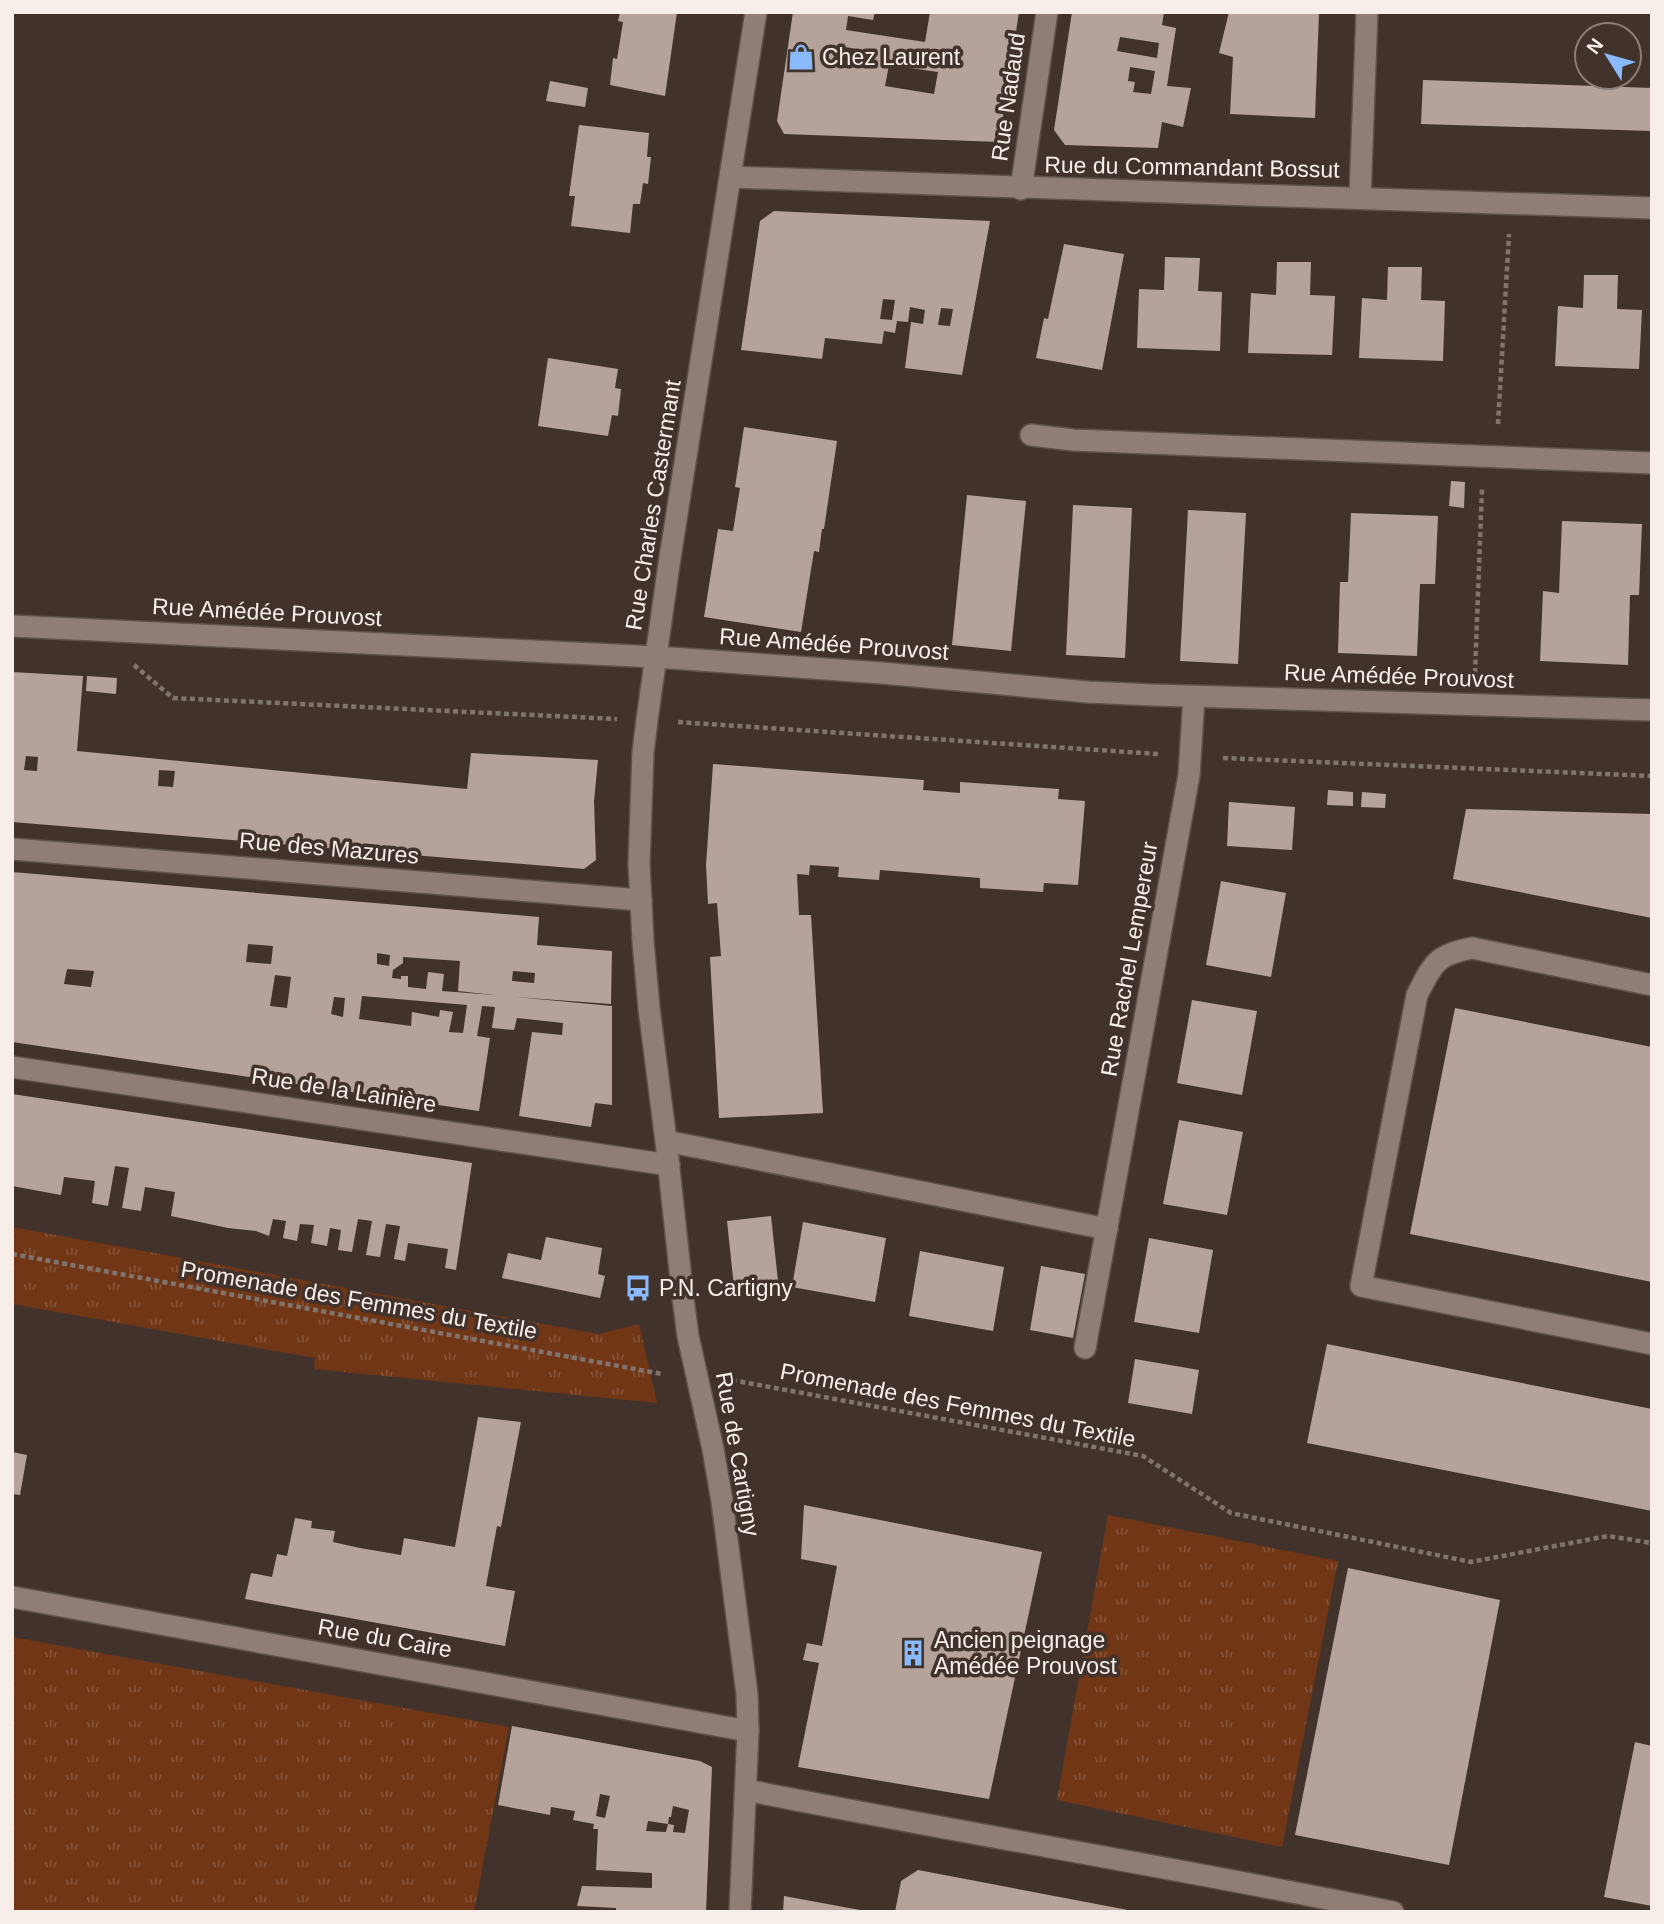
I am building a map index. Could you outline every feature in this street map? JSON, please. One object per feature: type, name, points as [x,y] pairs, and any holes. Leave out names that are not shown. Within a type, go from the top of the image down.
[{"type":"street","name":"Rue Charles Castermant","points":[[649,1008],[639,864],[643,753],[675,523],[756,12]]},
{"type":"street","name":"Rue Nadaud","points":[[1021,189],[1047,12]]},
{"type":"street","points":[[1360,197],[1367,12]]},
{"type":"street","name":"Rue du Commandant Bossut","points":[[731,177],[1021,189],[1360,197],[1652,208]]},
{"type":"street","points":[[1031,435],[1073,440],[1652,463]]},
{"type":"street","name":"Rue Amédée Prouvost","points":[[12,626],[656,657],[882,673],[1088,692],[1652,710]]},
{"type":"street","name":"Rue Rachel Lempereur","points":[[1085,1348],[1191,756],[1194,697]]},
{"type":"street","name":"Rue des Mazures","points":[[12,849],[641,900]]},
{"type":"street","points":[[1652,985],[1472,948],[1450,952],[1432,967],[1418,995],[1361,1286],[1652,1345]]},
{"type":"street","name":"Rue de Cartigny","points":[[649,1008],[688,1336],[713,1449],[744,1659],[748,1731],[740,1912]]},
{"type":"street","name":"Rue de la Lainière","points":[[12,1067],[668,1165]]},
{"type":"street","points":[[666,1141],[1107,1229]]},
{"type":"street","name":"Rue du Caire","points":[[12,1597],[748,1731]]},
{"type":"street","points":[[746,1790],[1394,1912]]},
{"type":"path","points":[[1474,705],[1510,203]]},
{"type":"path","points":[[132,664],[173,698],[647,720],[1191,756],[1652,776]]},
{"type":"path","name":"Promenade des Femmes du Textile","points":[[12,1254],[1143,1456],[1231,1513],[1471,1562],[1608,1535],[1652,1543]]},
{"type":"green space","points":[[12,1227],[598,1334],[639,1324],[657,1403],[314,1369],[315,1358],[12,1304]]},
{"type":"green space","points":[[1108,1515],[1338,1561],[1282,1847],[1057,1800]]},
{"type":"green space","points":[[12,1637],[509,1727],[474,1912],[12,1912]]},
{"type":"building","points":[[620,12],[677,12],[665,96],[610,85],[613,58],[617,59],[623,22],[618,21]]},
{"type":"building","points":[[793,12],[875,12],[873,20],[848,16],[846,30],[925,42],[930,12],[1019,12],[999,142],[784,134],[777,121]],"holes":[[[845,47],[869,51],[867,60],[843,56]],[[889,65],[938,72],[934,94],[885,86]]]},
{"type":"building","points":[[1072,12],[1164,12],[1162,25],[1176,28],[1167,86],[1191,88],[1183,127],[1162,122],[1158,148],[1065,145],[1054,130]],"holes":[[[1120,37],[1159,43],[1157,58],[1117,51]],[[1130,67],[1155,71],[1151,94],[1133,92],[1135,82],[1128,81]]]},
{"type":"building","points":[[1229,12],[1319,12],[1315,118],[1230,114],[1233,57],[1219,53]]},
{"type":"building","points":[[1423,80],[1573,85],[1573,91],[1643,91],[1643,88],[1652,88],[1652,131],[1421,124]]},
{"type":"building","points":[[550,81],[588,88],[585,107],[546,101]]},
{"type":"building","points":[[579,125],[649,133],[647,157],[651,157],[648,184],[643,183],[640,204],[633,204],[630,233],[571,226],[575,196],[569,196]]},
{"type":"building","points":[[774,211],[990,221],[962,375],[905,368],[911,322],[923,324],[925,310],[910,307],[908,322],[897,321],[895,333],[884,331],[882,344],[825,338],[822,359],[741,350],[760,221]],"holes":[[[883,299],[895,300],[892,320],[880,319]],[[941,308],[953,309],[950,326],[938,325]]]},
{"type":"building","points":[[1064,244],[1124,254],[1102,370],[1036,358],[1044,318],[1048,319]]},
{"type":"building","points":[[1165,257],[1200,258],[1198,291],[1222,292],[1220,351],[1137,348],[1139,289],[1164,290]]},
{"type":"building","points":[[1277,262],[1311,262],[1310,295],[1335,296],[1332,355],[1248,353],[1251,293],[1276,295]]},
{"type":"building","points":[[1388,267],[1422,267],[1421,300],[1445,301],[1443,361],[1359,358],[1362,298],[1387,300]]},
{"type":"building","points":[[1584,275],[1618,275],[1617,309],[1642,310],[1639,369],[1555,366],[1558,306],[1583,308]]},
{"type":"building","points":[[548,358],[618,369],[615,388],[621,389],[618,416],[612,415],[608,436],[538,426]]},
{"type":"building","points":[[744,427],[837,441],[824,529],[819,552],[814,551],[801,632],[704,617],[718,529],[733,531],[740,488],[735,487]]},
{"type":"building","points":[[1451,481],[1465,482],[1464,508],[1449,506]]},
{"type":"building","points":[[967,495],[1026,501],[1011,651],[952,645]]},
{"type":"building","points":[[1073,505],[1132,508],[1125,658],[1066,655]]},
{"type":"building","points":[[1188,510],[1246,513],[1238,664],[1180,661]]},
{"type":"building","points":[[1351,513],[1438,516],[1435,584],[1420,584],[1417,656],[1338,653],[1340,582],[1348,582]]},
{"type":"building","points":[[1562,521],[1642,524],[1639,595],[1630,595],[1628,665],[1540,661],[1543,591],[1559,593]]},
{"type":"building","points":[[12,672],[83,676],[77,751],[467,789],[471,753],[598,760],[594,801],[596,860],[584,869],[12,822]],"holes":[[[26,756],[38,757],[37,771],[24,770]],[[159,770],[175,771],[173,787],[158,786]]]},
{"type":"building","points":[[87,676],[117,678],[116,694],[86,691]]},
{"type":"building","points":[[713,764],[924,780],[923,790],[960,793],[960,782],[1059,789],[1058,799],[1085,801],[1078,885],[1044,883],[1043,892],[980,888],[980,878],[880,870],[879,880],[838,877],[839,867],[810,865],[809,875],[797,874],[799,915],[811,915],[823,1113],[719,1118],[710,957],[721,956],[717,903],[708,904],[706,865]]},
{"type":"building","points":[[1328,790],[1353,792],[1353,806],[1327,805]]},
{"type":"building","points":[[1362,792],[1386,794],[1385,808],[1361,807]]},
{"type":"building","points":[[1229,802],[1295,807],[1292,850],[1227,846]]},
{"type":"building","points":[[1466,809],[1652,814],[1652,918],[1453,879]]},
{"type":"building","points":[[12,872],[539,917],[537,945],[612,951],[611,1004],[515,997],[612,1006],[612,1105],[595,1103],[591,1127],[519,1116],[532,1032],[562,1035],[563,1023],[517,1018],[514,1030],[492,1028],[495,1007],[482,1006],[477,1036],[490,1038],[479,1111],[12,1042]],"holes":[[[248,944],[273,946],[271,964],[246,962]],[[377,953],[390,955],[389,966],[377,964]],[[403,957],[460,961],[458,991],[494,995],[442,991],[444,974],[428,972],[426,989],[408,987],[408,976],[401,976],[401,979],[392,978],[393,970],[403,963]],[[67,969],[94,971],[91,987],[64,984]],[[513,971],[535,973],[534,983],[512,981]],[[275,975],[291,977],[287,1008],[270,1006]],[[362,996],[467,1005],[463,1033],[449,1032],[453,1012],[440,1010],[439,1017],[412,1012],[411,1026],[359,1019]],[[334,997],[345,998],[343,1017],[331,1014]]]},
{"type":"building","points":[[1221,881],[1286,893],[1271,977],[1206,965]]},
{"type":"building","points":[[1192,1000],[1257,1011],[1242,1095],[1177,1083]]},
{"type":"building","points":[[1455,1008],[1652,1047],[1652,1282],[1410,1234]]},
{"type":"building","points":[[12,1094],[472,1163],[456,1270],[445,1268],[448,1249],[408,1243],[405,1261],[394,1259],[400,1226],[386,1224],[380,1257],[366,1255],[372,1221],[358,1219],[352,1252],[338,1250],[341,1230],[330,1228],[327,1246],[311,1243],[314,1225],[300,1224],[297,1241],[283,1238],[286,1221],[273,1219],[269,1236],[256,1231],[171,1216],[175,1192],[145,1187],[141,1211],[122,1208],[129,1168],[115,1166],[108,1206],[92,1203],[95,1181],[64,1177],[61,1195],[12,1186]]},
{"type":"building","points":[[1179,1120],[1243,1132],[1227,1215],[1163,1204]]},
{"type":"building","points":[[771,1216],[778,1281],[734,1287],[727,1221]]},
{"type":"building","points":[[803,1222],[886,1238],[875,1302],[792,1287]]},
{"type":"building","points":[[546,1237],[602,1248],[598,1274],[605,1276],[600,1298],[502,1278],[508,1253],[541,1260]]},
{"type":"building","points":[[1149,1238],[1213,1250],[1199,1333],[1134,1322]]},
{"type":"building","points":[[920,1251],[1004,1267],[993,1331],[909,1316]]},
{"type":"building","points":[[1041,1266],[1085,1274],[1073,1338],[1030,1330]]},
{"type":"building","points":[[1327,1344],[1652,1409],[1652,1511],[1307,1443]]},
{"type":"building","points":[[1135,1359],[1199,1370],[1192,1414],[1128,1403]]},
{"type":"building","points":[[478,1417],[521,1422],[501,1527],[497,1526],[486,1586],[515,1591],[505,1646],[245,1599],[251,1573],[272,1577],[277,1554],[287,1556],[295,1518],[312,1521],[311,1528],[335,1531],[333,1542],[360,1548],[401,1555],[404,1538],[455,1547]]},
{"type":"building","points":[[12,1452],[27,1455],[20,1495],[12,1494]]},
{"type":"building","name":"Ancien peignage Amédée Prouvost","points":[[804,1505],[1042,1552],[989,1799],[798,1767],[819,1663],[803,1660],[807,1643],[822,1646],[837,1566],[801,1559]]},
{"type":"building","points":[[1348,1568],[1500,1600],[1449,1865],[1295,1835]]},
{"type":"building","points":[[512,1726],[700,1761],[712,1767],[706,1912],[616,1912],[616,1908],[577,1906],[582,1886],[652,1888],[652,1873],[596,1870],[598,1829],[593,1829],[594,1824],[573,1820],[575,1811],[551,1807],[550,1815],[498,1805]],"holes":[[[600,1794],[610,1796],[605,1818],[596,1816]],[[673,1806],[689,1810],[685,1833],[673,1832],[674,1825],[668,1824]],[[648,1821],[668,1824],[666,1832],[646,1831]]]},
{"type":"building","points":[[1635,1742],[1652,1746],[1652,1906],[1604,1897]]},
{"type":"building","points":[[918,1870],[1128,1910],[895,1912],[901,1881]]},
{"type":"building","points":[[784,1896],[860,1910],[860,1912],[783,1912]]},
{"type":"place","name":"Chez Laurent","points":[[801,57]]},
{"type":"place","name":"P.N. Cartigny","points":[[638,1288]]},
{"type":"place","name":"Ancien peignage Amédée Prouvost","points":[[913,1653]]}]
